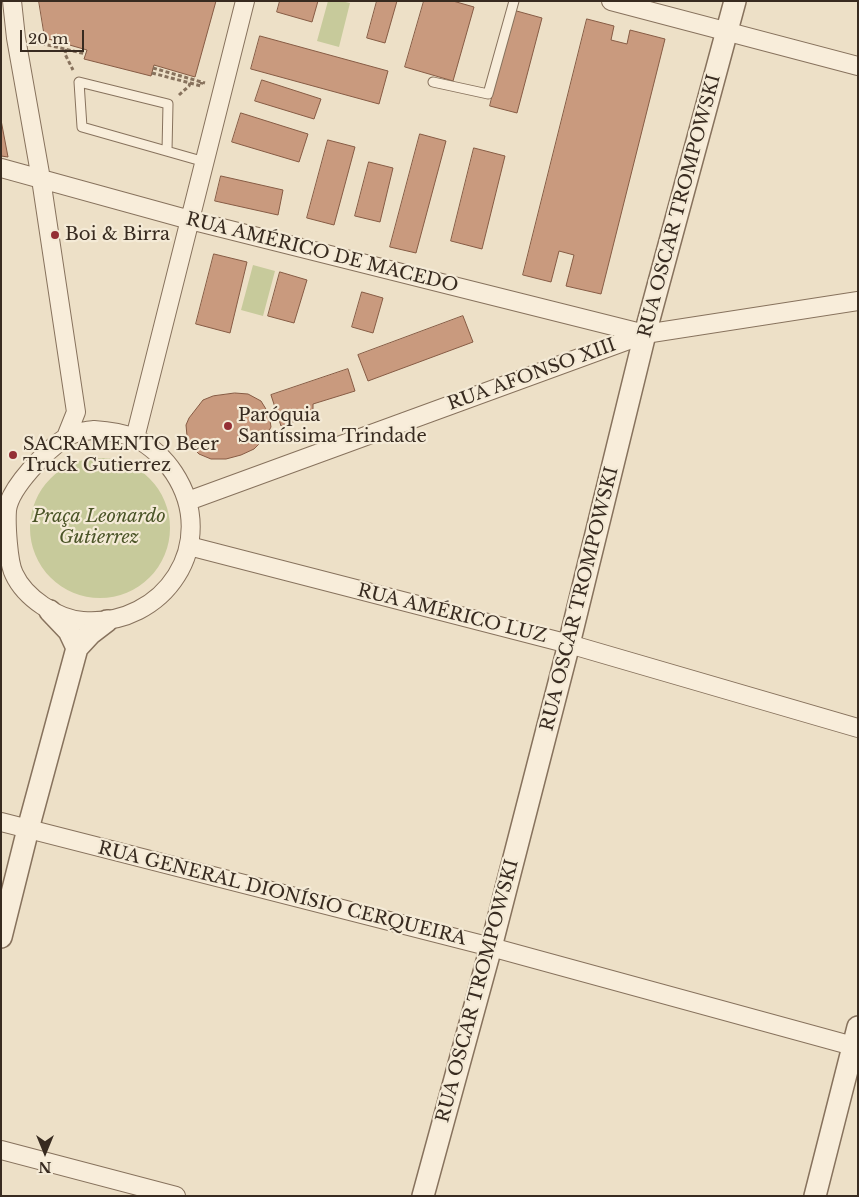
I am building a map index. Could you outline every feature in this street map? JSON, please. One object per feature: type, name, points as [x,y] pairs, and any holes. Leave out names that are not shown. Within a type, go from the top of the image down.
[{"type":"street","points":[[12,1],[16,38],[41,179],[76,412],[66,436],[25,476],[4,508],[9,554],[8,576],[50,611],[69,631],[77,648]]},
{"type":"street","points":[[135,438],[245,1]]},
{"type":"street","points":[[611,1],[858,66]]},
{"type":"street","name":"RUA OSCAR TROMPOWSKI","points":[[423,1196],[491,947],[570,644],[644,334],[735,1]]},
{"type":"street","name":"RUA AMÉRICO DE MACEDO","points":[[1,168],[190,220],[644,334]]},
{"type":"street","name":"RUA AFONSO XIII","points":[[188,501],[644,334],[858,301]]},
{"type":"street","points":[[76,412],[94,430]]},
{"type":"street","points":[[50,611],[82,621],[107,620],[141,610],[163,594],[178,574],[189,546],[191,526],[188,501],[180,482],[168,464],[151,448],[135,438],[113,432],[94,430],[66,436]]},
{"type":"street","name":"RUA AMÉRICO LUZ","points":[[189,546],[570,644],[858,728]]},
{"type":"street","points":[[1,937],[77,648],[107,620]]},
{"type":"street","name":"RUA GENERAL DIONÍSIO CERQUEIRA","points":[[1,822],[491,947],[855,1036]]},
{"type":"street","points":[[816,1196],[855,1036]]},
{"type":"street","points":[[1,1150],[176,1196]]},
{"type":"lane","points":[[433,82],[488,94],[514,1]]},
{"type":"lane","points":[[167,151],[168,104],[79,82],[82,127],[205,162]]},
{"type":"path","points":[[45,45],[86,54]]},
{"type":"path","points":[[66,50],[65,54],[79,82]]},
{"type":"path","points":[[153,68],[223,88]]},
{"type":"path","points":[[152,73],[190,85],[201,86],[202,82]]},
{"type":"green space","points":[[328,1],[350,3],[339,47],[317,41]]},
{"type":"green space","points":[[253,265],[275,271],[263,316],[241,310]]},
{"type":"green space","name":"Praça Leonardo Gutierrez","points":[[100,458],[114,459],[127,463],[150,478],[165,501],[169,514],[169,542],[165,555],[150,578],[127,593],[114,597],[100,598],[86,597],[73,593],[50,578],[35,555],[31,542],[30,528],[31,514],[35,501],[50,478],[73,463],[86,459]]},
{"type":"building","points":[[39,1],[216,1],[195,77],[154,65],[151,76],[84,59],[87,50],[45,38]]},
{"type":"building","points":[[280,1],[318,1],[312,22],[277,12]]},
{"type":"building","points":[[377,1],[397,1],[385,43],[367,38]]},
{"type":"building","points":[[424,1],[453,1],[474,7],[453,81],[405,67]]},
{"type":"building","points":[[513,10],[542,18],[517,113],[490,106]]},
{"type":"building","points":[[587,19],[614,26],[611,40],[627,44],[630,30],[665,39],[601,294],[566,286],[574,255],[559,251],[551,282],[523,275]]},
{"type":"building","points":[[260,36],[388,71],[379,104],[251,69]]},
{"type":"building","points":[[262,80],[321,99],[314,119],[255,101]]},
{"type":"building","points":[[241,113],[308,134],[299,162],[232,142]]},
{"type":"building","points":[[1,120],[8,157],[1,156]]},
{"type":"building","points":[[420,134],[446,141],[416,253],[390,247]]},
{"type":"building","points":[[328,140],[355,147],[334,225],[307,218]]},
{"type":"building","points":[[474,148],[505,156],[482,249],[451,241]]},
{"type":"building","points":[[369,162],[393,168],[380,222],[355,216]]},
{"type":"building","points":[[221,176],[283,190],[278,215],[215,201]]},
{"type":"building","points":[[214,254],[247,262],[230,333],[196,324]]},
{"type":"building","points":[[280,272],[307,280],[294,323],[268,316]]},
{"type":"building","points":[[362,292],[383,298],[373,333],[352,327]]},
{"type":"building","points":[[463,316],[473,342],[368,381],[358,355]]},
{"type":"building","points":[[348,369],[355,391],[313,404],[313,415],[281,426],[271,395]]},
{"type":"building","name":"Paróquia Santíssima Trindade","points":[[235,393],[248,394],[261,401],[269,414],[271,427],[265,438],[254,449],[226,459],[211,459],[199,454],[191,446],[187,436],[186,425],[189,418],[203,400],[213,396]]},
{"type":"place","name":"Boi & Birra","points":[[55,235]]},
{"type":"place","name":"Paróquia Santíssima Trindade","points":[[228,426]]},
{"type":"place","name":"SACRAMENTO Beer Truck Gutierrez","points":[[13,455]]}]
